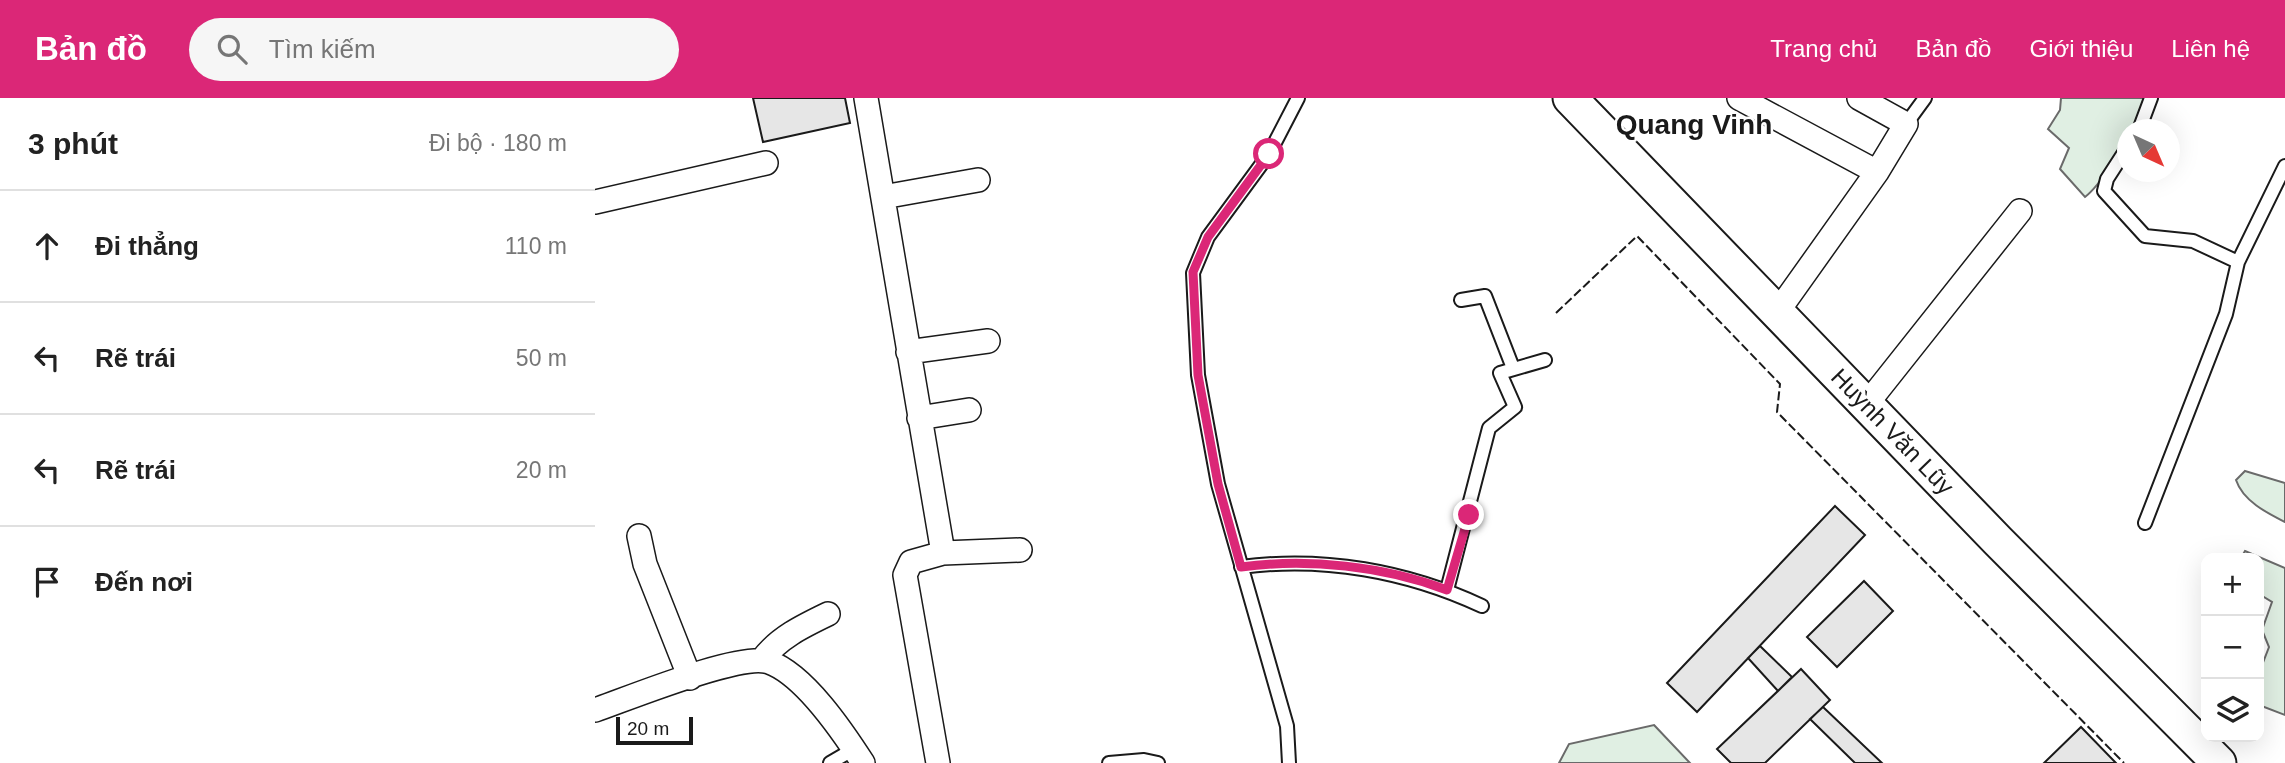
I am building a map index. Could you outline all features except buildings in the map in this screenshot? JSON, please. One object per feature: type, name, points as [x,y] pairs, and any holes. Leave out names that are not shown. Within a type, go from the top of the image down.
[{"type":"street","points":[[866,98],[943,553]]},
{"type":"street","points":[[1739,98],[1877,172]]},
{"type":"street","points":[[1776,314],[1877,172],[1906,124],[1859,98]]},
{"type":"street","name":"Huỳnh Văn Lũy","points":[[1579,102],[1776,314],[2210,760]]},
{"type":"street","points":[[595,202],[766,163]]},
{"type":"street","points":[[883,197],[978,180]]},
{"type":"street","points":[[1866,404],[2020,211]]},
{"type":"street","points":[[908,352],[988,341]]},
{"type":"street","points":[[919,418],[969,410]]},
{"type":"street","points":[[639,536],[645,564],[690,678]]},
{"type":"street","points":[[938,763],[905,575],[911,562],[943,553],[1020,550]]},
{"type":"street","points":[[762,660],[769,650],[798,629],[828,614]]},
{"type":"street","points":[[595,710],[724,666],[762,660],[782,669],[803,686],[858,756]]},
{"type":"lane","points":[[1289,763],[1287,726],[1218,484],[1198,375],[1193,272],[1208,237],[1269,154],[1298,98]]},
{"type":"lane","points":[[1906,124],[1925,98]]},
{"type":"lane","points":[[2143,119],[2151,98]]},
{"type":"lane","points":[[2117,164],[2107,179],[2104,191],[2138,231],[2152,238],[2193,241],[2238,262]]},
{"type":"lane","points":[[2144,523],[2226,314],[2238,262],[2285,166]]},
{"type":"lane","points":[[1461,300],[1485,296],[1513,368]]},
{"type":"lane","points":[[1447,590],[1489,428],[1515,407],[1500,373],[1545,360]]},
{"type":"lane","points":[[1241,567],[1298,564],[1373,570],[1419,579],[1482,606]]},
{"type":"lane","points":[[830,763],[858,756]]},
{"type":"lane","points":[[1109,763],[1144,760],[1158,763]]},
{"type":"green space","points":[[2061,98],[2145,98],[2137,119],[2117,119],[2117,156],[2085,197],[2060,169],[2069,148],[2048,129],[2060,110]]},
{"type":"green space","points":[[2245,471],[2285,483],[2285,522],[2256,506],[2244,494],[2236,480]]},
{"type":"green space","points":[[2264,559],[2285,568],[2285,715],[2264,707],[2264,660],[2269,647],[2264,635],[2264,624],[2272,602],[2264,597]]},
{"type":"green space","points":[[1654,725],[1690,763],[1559,763],[1569,744]]},
{"type":"fence","points":[[1556,313],[1637,236],[1780,384],[1777,412],[2124,763]]},
{"type":"district","name":"Quang Vinh","points":[[1694,124]]},
{"type":"route","points":[[1269,154],[1208,237],[1193,272],[1198,375],[1218,484],[1241,567],[1269,563],[1373,570],[1419,579],[1447,590],[1469,515]]}]
